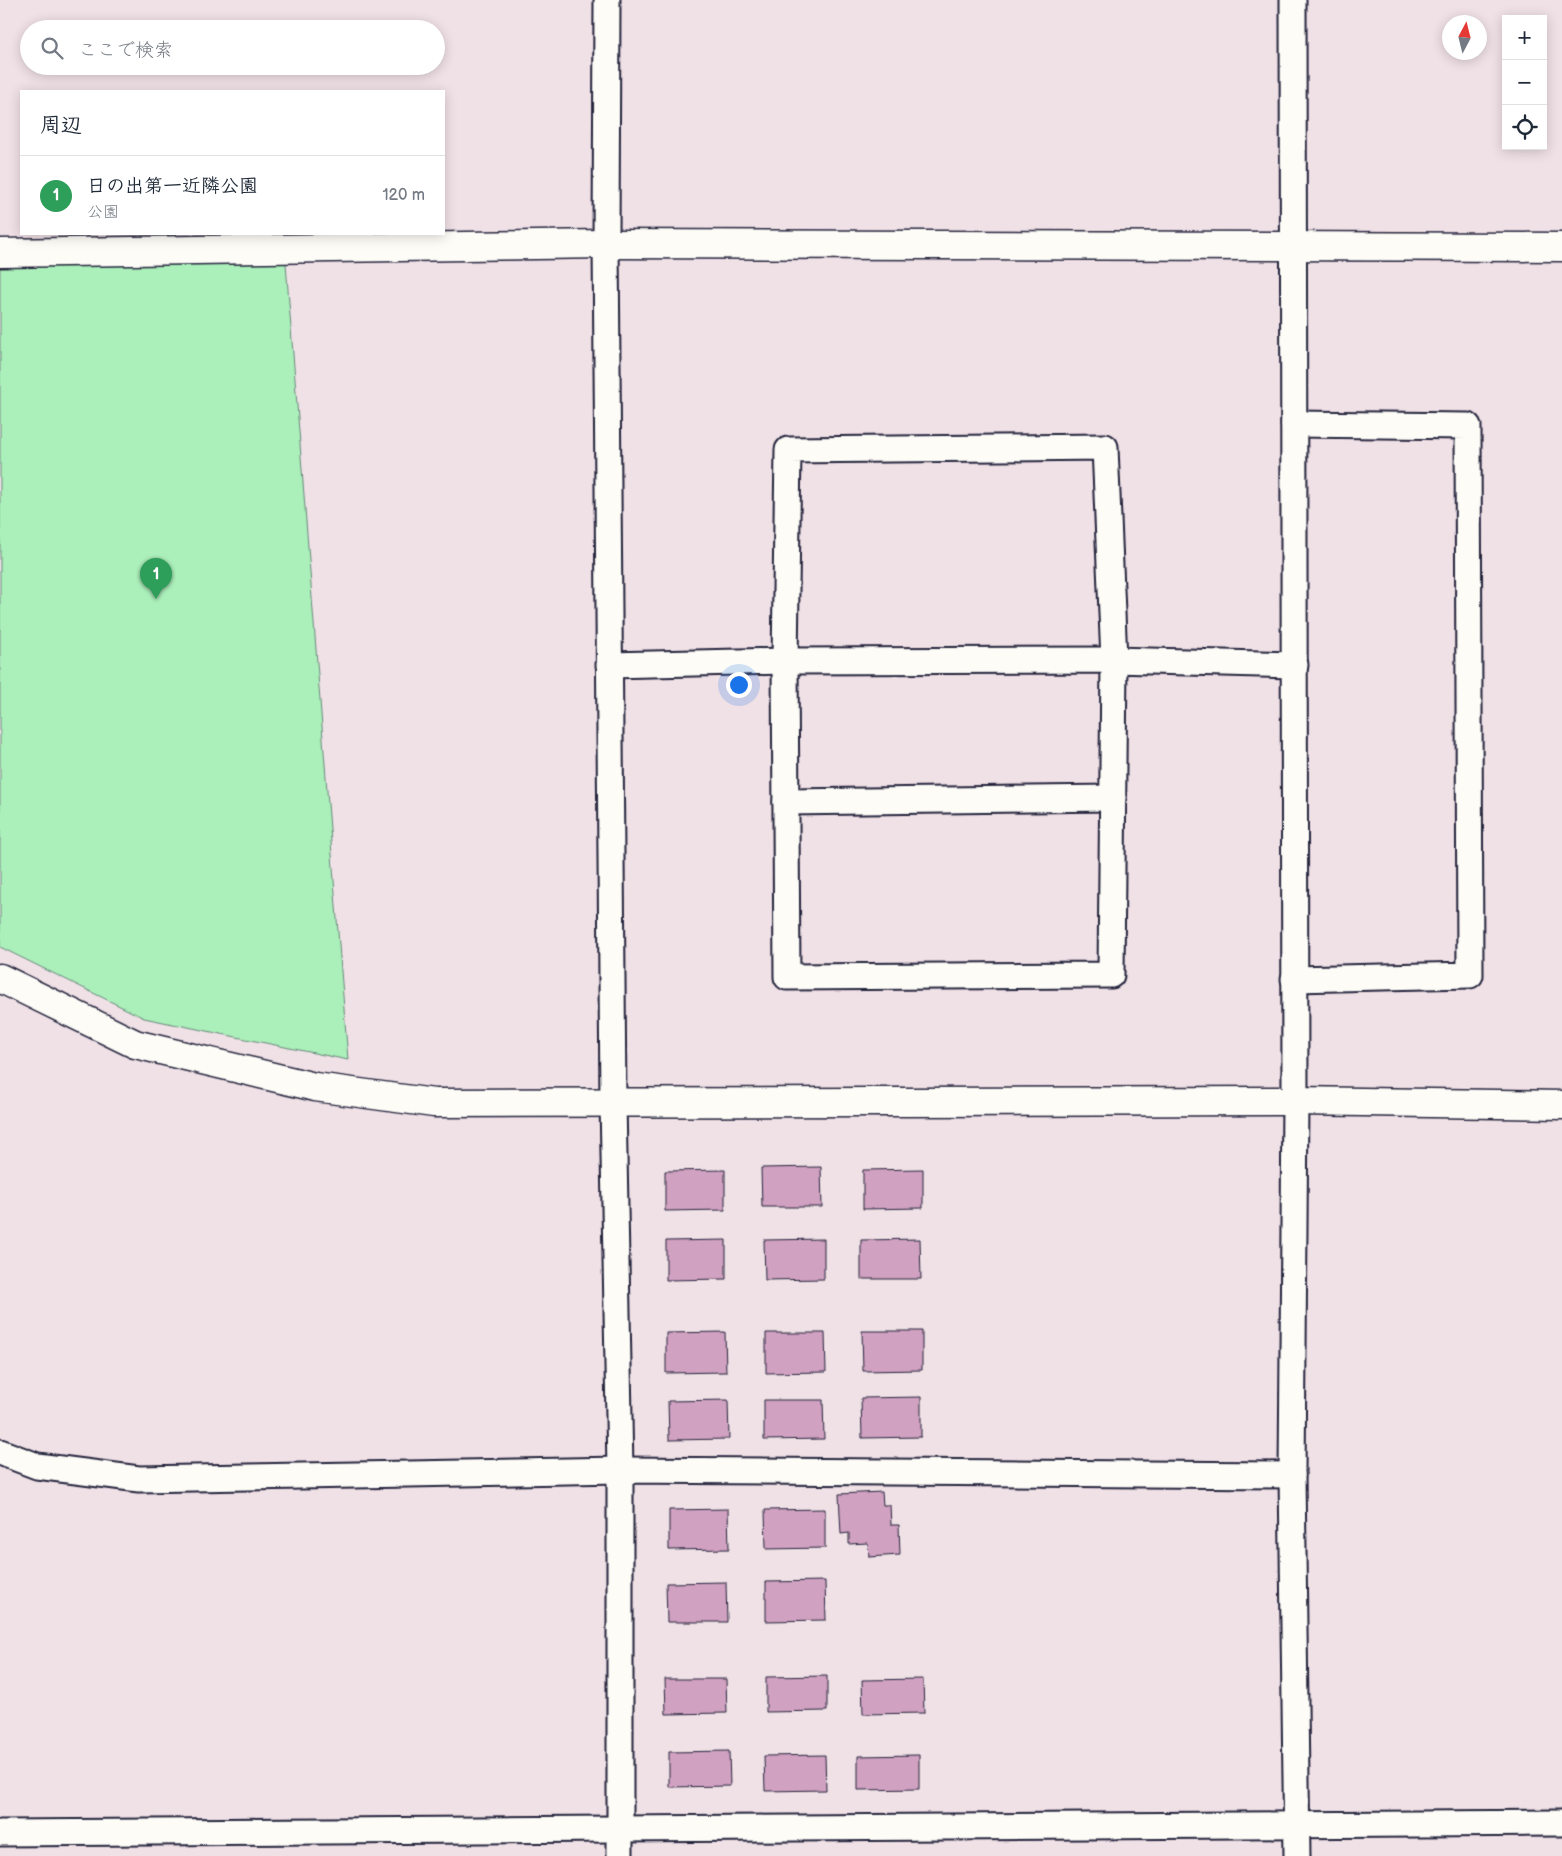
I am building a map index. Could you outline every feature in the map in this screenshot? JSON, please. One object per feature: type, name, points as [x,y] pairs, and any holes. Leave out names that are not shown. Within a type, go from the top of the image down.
[{"type":"street","points":[[607,0],[606,244],[612,1102],[620,1470],[620,1856]]},
{"type":"street","points":[[1293,0],[1292,245],[1295,665],[1292,1475],[1297,1856]]},
{"type":"street","points":[[0,253],[606,244],[1562,247]]},
{"type":"street","points":[[1294,424],[1468,426],[1470,975],[1294,979]]},
{"type":"street","points":[[1105,447],[1114,660],[1111,975],[787,977],[785,661],[788,450],[1105,447]]},
{"type":"street","points":[[609,665],[785,661],[1114,660],[1295,665]]},
{"type":"street","points":[[786,802],[1113,798]]},
{"type":"street","points":[[0,978],[135,1044],[315,1087],[434,1103],[1294,1101],[1562,1105]]},
{"type":"street","points":[[0,1452],[37,1466],[139,1479],[620,1470],[1292,1475]]},
{"type":"street","points":[[0,1833],[1562,1823]]},
{"type":"green space","points":[[0,251],[285,251],[348,1060],[144,1018],[0,947]]},
{"type":"building","points":[[821,1167],[822,1207],[762,1207],[761,1168]]},
{"type":"building","points":[[923,1169],[923,1208],[863,1209],[863,1170]]},
{"type":"building","points":[[725,1170],[725,1210],[665,1211],[665,1171]]},
{"type":"building","points":[[824,1239],[824,1279],[765,1280],[764,1240]]},
{"type":"building","points":[[920,1239],[921,1279],[861,1279],[861,1240]]},
{"type":"building","points":[[726,1240],[726,1279],[666,1280],[666,1241]]},
{"type":"building","points":[[862,1331],[922,1331],[922,1370],[863,1371]]},
{"type":"building","points":[[725,1332],[726,1372],[666,1373],[666,1333]]},
{"type":"building","points":[[766,1333],[825,1333],[826,1372],[766,1373]]},
{"type":"building","points":[[921,1397],[921,1437],[862,1438],[861,1398]]},
{"type":"building","points":[[728,1400],[729,1439],[669,1440],[668,1401]]},
{"type":"building","points":[[764,1400],[823,1400],[824,1439],[764,1440]]},
{"type":"building","points":[[882,1492],[883,1505],[890,1505],[891,1525],[899,1525],[900,1555],[869,1557],[868,1543],[849,1544],[849,1533],[841,1534],[839,1494]]},
{"type":"building","points":[[728,1509],[729,1549],[669,1550],[669,1510]]},
{"type":"building","points":[[825,1509],[825,1548],[766,1549],[765,1510]]},
{"type":"building","points":[[825,1581],[826,1620],[766,1621],[766,1582]]},
{"type":"building","points":[[726,1582],[727,1622],[667,1622],[666,1583]]},
{"type":"building","points":[[827,1676],[827,1711],[766,1712],[766,1677]]},
{"type":"building","points":[[665,1679],[726,1679],[727,1713],[666,1714]]},
{"type":"building","points":[[923,1679],[924,1713],[863,1714],[862,1680]]},
{"type":"building","points":[[729,1751],[730,1786],[669,1787],[669,1752]]},
{"type":"building","points":[[825,1755],[826,1790],[765,1791],[764,1756]]},
{"type":"building","points":[[919,1755],[919,1789],[858,1790],[858,1756]]},
{"type":"place","name":"日の出第一近隣公園","points":[[156,599]]}]
